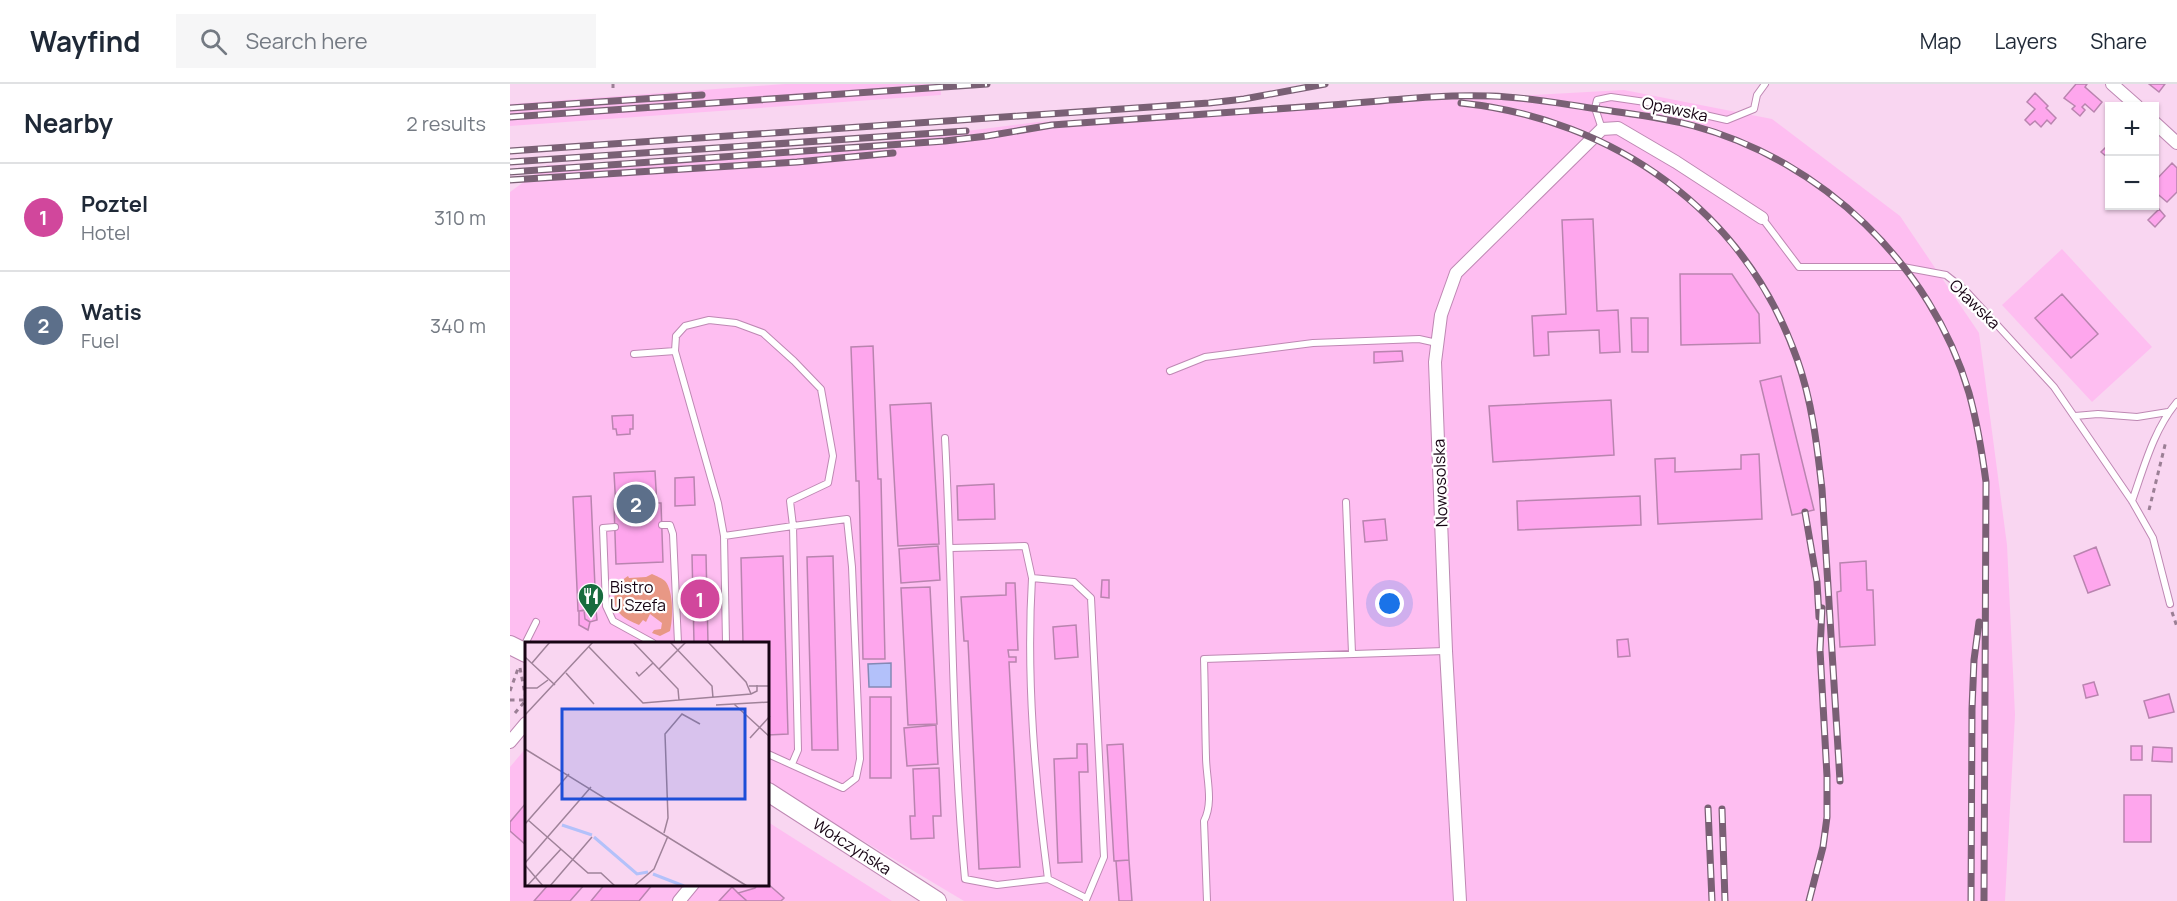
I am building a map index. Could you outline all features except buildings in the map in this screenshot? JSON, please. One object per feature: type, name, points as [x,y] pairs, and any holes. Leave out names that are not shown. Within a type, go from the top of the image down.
[{"type":"street","points":[[2112,84],[2132,102]]},
{"type":"street","points":[[2159,127],[2177,143]]},
{"type":"street","name":"Oławska","points":[[1602,129],[1618,128],[1676,162],[1762,218]]},
{"type":"street","name":"Nowosolska","points":[[1460,901],[1446,651],[1435,362],[1441,315],[1456,273],[1602,129]]},
{"type":"street","points":[[510,742],[525,724]]},
{"type":"street","name":"Wołczyńska","points":[[770,796],[937,901]]},
{"type":"street","points":[[679,901],[692,886]]},
{"type":"lane","name":"Opawska","points":[[1602,129],[1595,108],[1597,100],[1611,97],[1726,120],[1754,109],[1757,95],[1765,84]]},
{"type":"lane","name":"Oławska","points":[[1762,218],[1799,267],[1903,267],[1946,275],[1965,291],[2054,387],[2132,501],[2153,538],[2170,604]]},
{"type":"lane","points":[[726,642],[724,536],[718,503],[675,351],[676,336],[685,326],[709,320],[736,323],[763,333],[821,389],[833,456],[828,483],[790,501],[793,526],[798,678],[798,750],[792,764]]},
{"type":"lane","points":[[1170,371],[1205,357],[1313,343],[1419,339],[1437,343]]},
{"type":"lane","points":[[634,354],[675,351]]},
{"type":"lane","points":[[2132,501],[2152,447],[2168,412],[2177,402]]},
{"type":"lane","points":[[2075,416],[2098,414],[2138,417],[2168,412]]},
{"type":"lane","points":[[945,438],[951,548],[951,642],[959,814],[965,879],[997,885],[1048,879],[1086,900],[1104,857],[1091,598],[1074,582],[1032,578]]},
{"type":"lane","points":[[1346,502],[1352,653]]},
{"type":"lane","points":[[724,536],[847,519],[852,567],[860,759],[856,778],[843,788],[770,754]]},
{"type":"lane","points":[[662,525],[670,525],[673,534],[678,642]]},
{"type":"lane","points":[[615,527],[603,528],[606,606],[613,621],[651,642]]},
{"type":"lane","points":[[951,548],[1025,546],[1032,578],[1029,632],[1036,791],[1048,879]]},
{"type":"lane","points":[[525,642],[536,622]]},
{"type":"lane","points":[[1207,901],[1204,821],[1208,812],[1209,797],[1204,659],[1446,651]]},
{"type":"path","points":[[2142,519],[2149,511],[2167,437]]},
{"type":"path","points":[[2170,604],[2177,627]]},
{"type":"path","points":[[510,691],[518,655]]},
{"type":"path","points":[[518,655],[525,694]]},
{"type":"path","points":[[510,719],[525,701]]},
{"type":"shaded area","points":[[785,84],[940,84],[941,95],[510,126],[510,104]]},
{"type":"shaded area","points":[[1624,90],[1772,119],[1900,216],[1979,333],[2007,545],[2015,715],[2005,901],[964,901],[770,788],[770,642],[525,642],[510,646],[510,192],[547,165],[762,157],[1038,122]]},
{"type":"shaded area","points":[[2062,249],[2152,347],[2092,402],[2002,305]]},
{"type":"shaded area","points":[[652,574],[665,581],[671,598],[670,631],[660,636],[652,633],[654,630],[661,629],[662,623],[650,614],[646,622],[643,620],[639,625],[633,623],[620,613],[614,601],[617,587],[628,576],[629,578],[646,577]]},
{"type":"shaded area","points":[[525,749],[525,886],[770,886],[770,823],[892,901],[510,901],[510,767]]},
{"type":"water","points":[[891,663],[891,687],[869,687],[868,664]]},
{"type":"railway","points":[[510,117],[987,84]]},
{"type":"railway","points":[[510,151],[1209,103],[1325,84]]},
{"type":"railway","points":[[510,108],[702,95]]},
{"type":"railway","points":[[510,172],[945,141],[1052,125],[1451,96],[1518,98],[1646,116],[1694,126],[1741,142],[1785,164],[1827,192],[1865,224],[1899,261],[1928,302],[1952,346],[1969,393],[1986,482],[1984,901]]},
{"type":"railway","points":[[1461,103],[1517,113],[1571,129],[1621,152],[1667,182],[1708,217],[1744,259],[1774,306],[1797,359],[1816,440],[1822,489],[1840,781]]},
{"type":"railway","points":[[510,162],[966,131]]},
{"type":"railway","points":[[510,180],[797,162],[893,153]]},
{"type":"railway","points":[[1805,512],[1817,582],[1819,617]]},
{"type":"railway","points":[[1809,901],[1823,847],[1827,817],[1820,650],[1822,608]]},
{"type":"railway","points":[[1971,901],[1972,709],[1974,660],[1979,622]]},
{"type":"railway","points":[[1708,808],[1712,901]]},
{"type":"railway","points":[[1722,809],[1725,901]]},
{"type":"place","name":"Watis","points":[[636,504]]},
{"type":"place","name":"Poztel","points":[[700,599]]},
{"type":"place","name":"Bistro U Szefa","points":[[591,619]]}]
